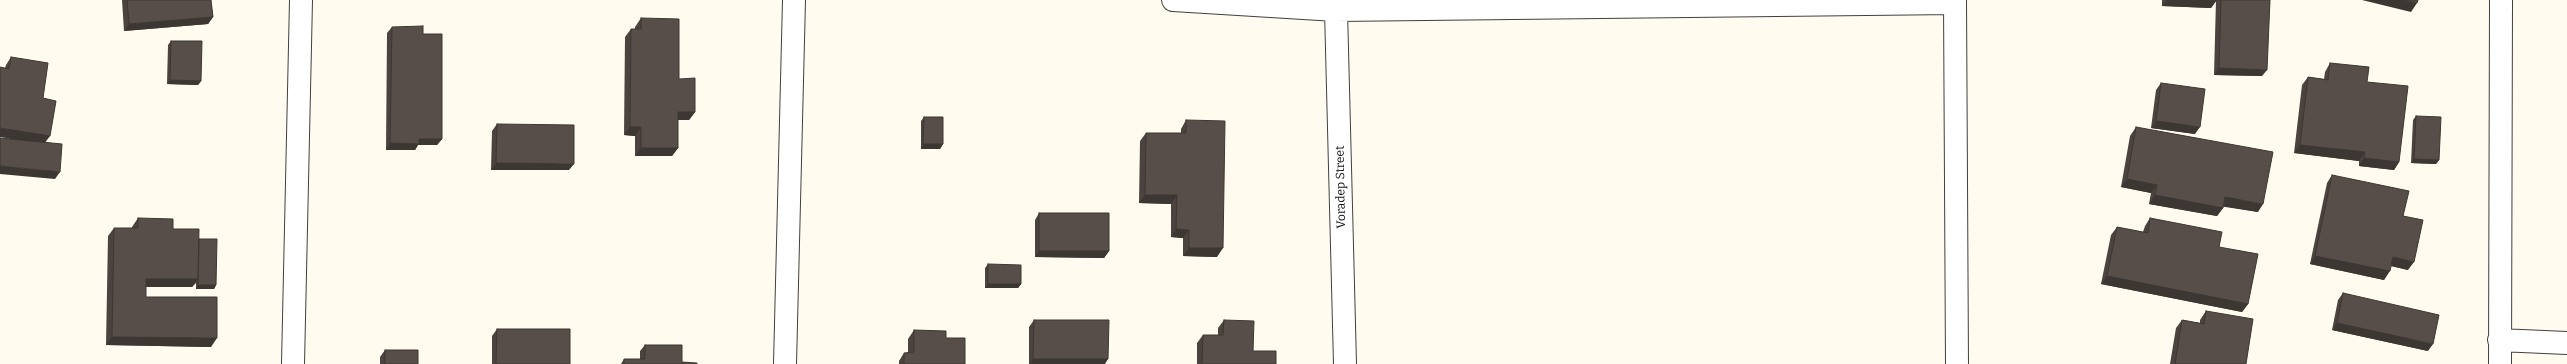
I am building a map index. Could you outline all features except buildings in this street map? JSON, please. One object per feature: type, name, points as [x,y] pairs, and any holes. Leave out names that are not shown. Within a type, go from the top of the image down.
[{"type":"street","points":[[293,364],[301,0]]},
{"type":"street","points":[[784,364],[794,0]]},
{"type":"street","points":[[1173,0],[1336,10],[1402,4],[1955,1],[1957,364]]},
{"type":"street","points":[[2500,364],[2501,0]]},
{"type":"street","name":"Voradep Street","points":[[1336,10],[1345,364]]},
{"type":"street","points":[[2499,340],[2567,343]]}]
